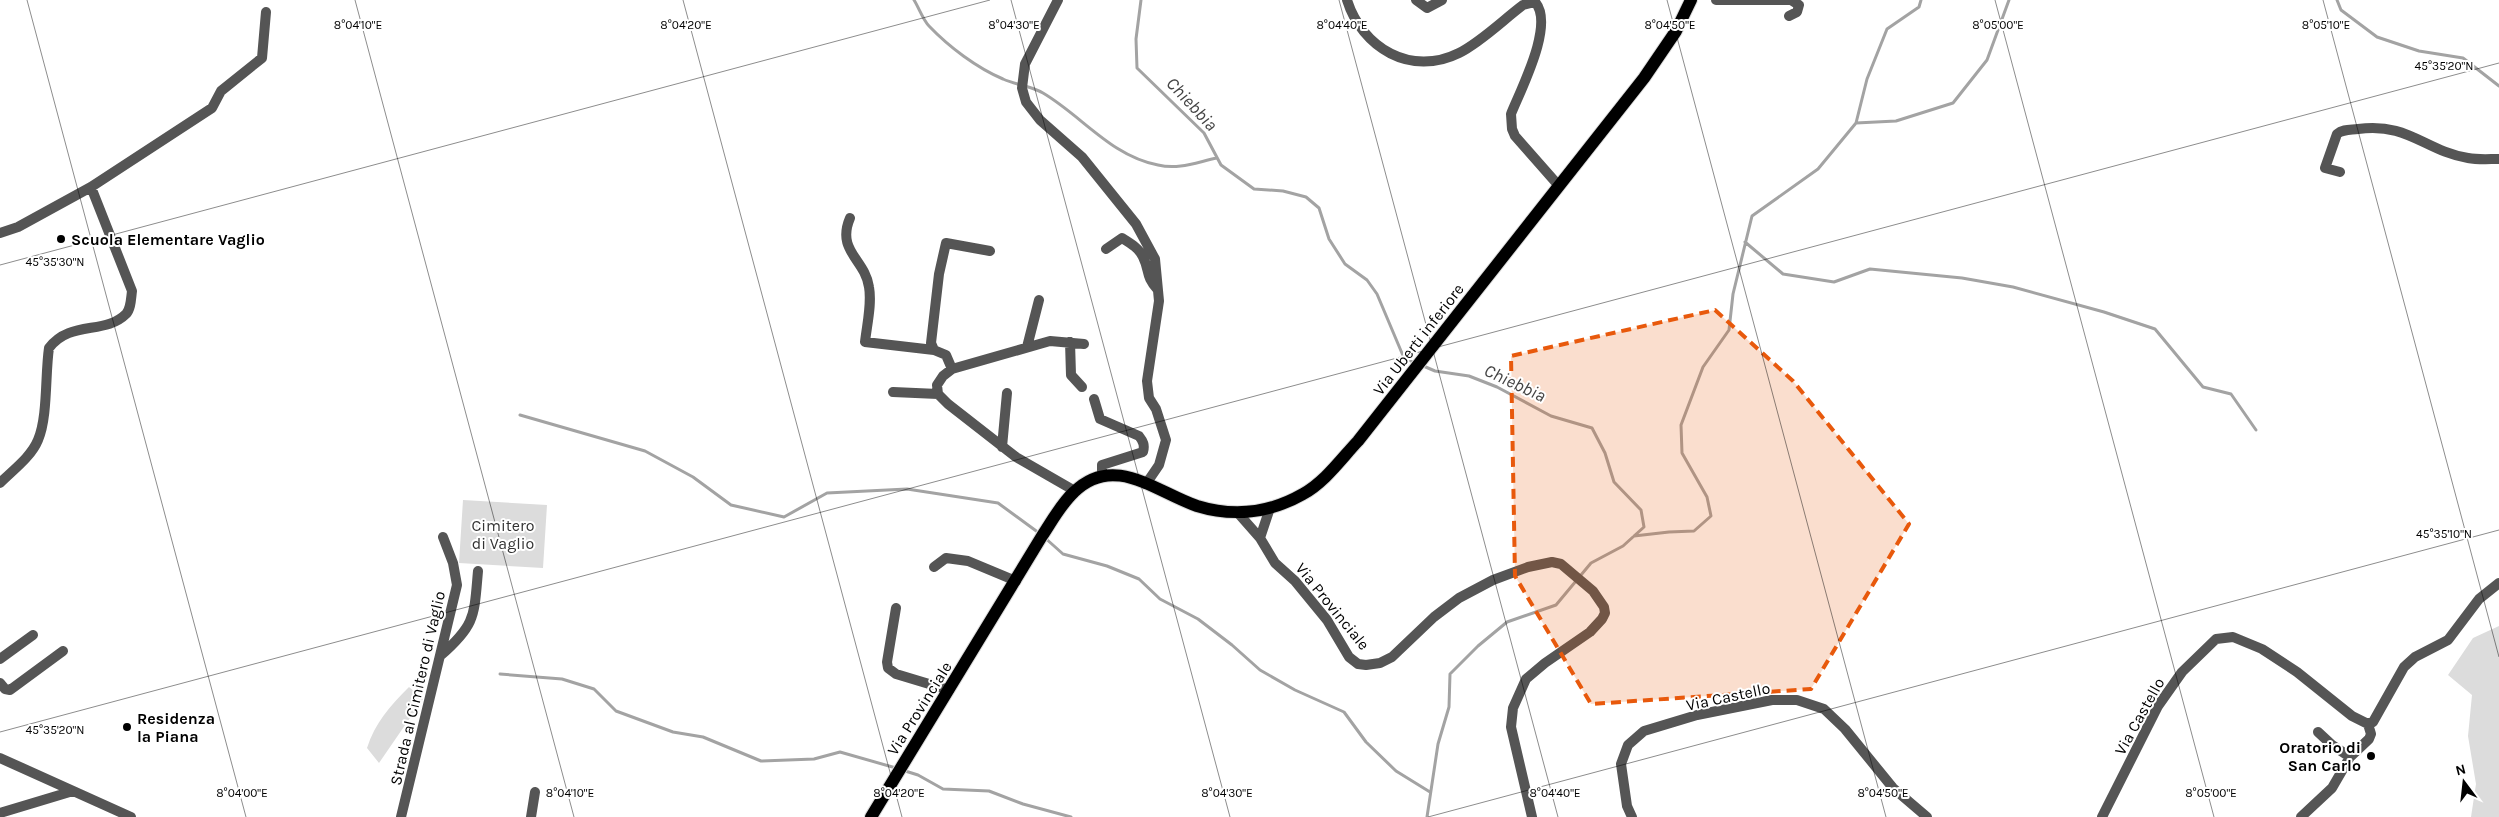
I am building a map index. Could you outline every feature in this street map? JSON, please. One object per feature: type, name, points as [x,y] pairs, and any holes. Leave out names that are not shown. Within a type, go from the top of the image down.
[{"type":"main road","name":"Via Uberti inferiore","points":[[1075,491],[1102,476],[1125,476],[1196,506],[1238,513],[1270,508],[1305,493],[1323,479],[1358,441],[1663,51],[1676,31],[1690,0]]},
{"type":"main road","name":"Via Provinciale","points":[[871,817],[1016,582],[1042,536],[1075,491]]},
{"type":"street","points":[[1058,0],[1025,64],[1022,77],[1023,94],[1026,102],[1040,120],[1082,157],[1136,224],[1155,259],[1159,301],[1147,381],[1149,398],[1156,409],[1166,440],[1159,465],[1146,484]]},
{"type":"street","points":[[1347,0],[1356,22],[1369,40],[1390,55],[1411,60],[1438,60],[1459,53],[1524,5],[1534,1],[1541,10],[1542,30],[1511,114],[1512,128],[1515,136],[1559,186]]},
{"type":"street","points":[[1416,0],[1427,8],[1442,0]]},
{"type":"street","points":[[1716,0],[1791,0],[1799,5],[1797,12],[1789,16]]},
{"type":"street","points":[[0,232],[18,227],[91,187],[212,108],[221,91],[262,58],[266,12]]},
{"type":"street","points":[[2340,172],[2325,168],[2337,134],[2341,130],[2373,126],[2392,128],[2440,150],[2468,158],[2499,159]]},
{"type":"street","points":[[0,482],[31,452],[39,440],[43,422],[49,348],[56,338],[64,333],[113,322],[127,314],[130,305],[132,292],[91,187]]},
{"type":"street","points":[[850,218],[846,232],[849,247],[865,273],[869,285],[865,342],[934,350],[946,354],[952,369]]},
{"type":"street","points":[[1106,249],[1122,238],[1136,247],[1143,256],[1149,281],[1158,290]]},
{"type":"street","points":[[934,350],[931,343],[934,306],[946,243],[990,251]]},
{"type":"street","points":[[1027,347],[1039,300]]},
{"type":"street","points":[[938,394],[937,385],[943,376],[952,369],[1050,341],[1084,344]]},
{"type":"street","points":[[1070,342],[1071,375],[1082,386]]},
{"type":"street","points":[[893,392],[938,394],[1002,447],[1075,491]]},
{"type":"street","points":[[1002,447],[1007,393]]},
{"type":"street","points":[[1094,399],[1100,419],[1139,436],[1143,441],[1144,447],[1143,452],[1102,465],[1102,476]]},
{"type":"street","points":[[1260,538],[1270,508]]},
{"type":"street","name":"Via Provinciale","points":[[1238,513],[1260,538],[1275,563],[1295,581],[1326,620],[1349,657],[1358,664],[1380,663],[1392,657],[1434,617],[1459,598],[1493,580],[1528,567],[1552,562],[1561,564],[1588,587],[1604,607],[1605,613],[1602,618],[1590,632],[1545,663],[1526,679],[1513,708],[1511,727],[1532,817]]},
{"type":"street","name":"Strada al Cimitero di Vaglio","points":[[401,817],[457,585],[453,563],[443,537]]},
{"type":"street","points":[[934,568],[946,558],[968,561],[1016,582]]},
{"type":"street","points":[[440,656],[458,640],[474,616],[478,571]]},
{"type":"street","points":[[2301,817],[2332,788],[2350,757],[2369,739],[2371,734],[2368,724],[2373,722],[2404,667],[2415,657],[2448,640],[2479,599],[2499,583]]},
{"type":"street","points":[[896,608],[886,662],[888,668],[896,674],[949,690]]},
{"type":"street","points":[[0,659],[33,635]]},
{"type":"street","name":"Via Castello","points":[[2102,817],[2158,706],[2182,672],[2216,639],[2233,637],[2262,649],[2297,672],[2352,716],[2368,724]]},
{"type":"street","points":[[0,683],[4,689],[10,690],[63,651]]},
{"type":"street","name":"Via Castello","points":[[1632,817],[1626,806],[1621,764],[1628,745],[1644,731],[1697,715],[1772,700],[1797,700],[1824,710],[1845,729],[1893,788],[1927,817]]},
{"type":"street","points":[[2318,732],[2332,745],[2350,757]]},
{"type":"street","points":[[0,758],[131,817]]},
{"type":"street","points":[[0,812],[73,791]]},
{"type":"street","points":[[531,817],[535,792]]},
{"type":"highlighted area","points":[[1715,310],[1793,381],[1909,524],[1811,689],[1591,704],[1515,576],[1511,356]]},
{"type":"green space","name":"Cimitero di Vaglio","points":[[463,500],[547,505],[543,568],[459,563]]},
{"type":"green space","points":[[2499,626],[2499,817],[2471,817],[2476,784],[2468,736],[2472,695],[2448,675],[2473,638]]},
{"type":"green space","points":[[409,687],[423,699],[379,763],[367,748],[370,739],[384,715]]},
{"type":"waterway","points":[[914,0],[929,26],[945,42],[964,56],[983,69],[1003,79],[1043,93],[1126,153],[1141,160],[1173,167],[1217,158]]},
{"type":"waterway","name":"Chiebbia","points":[[1141,0],[1136,39],[1137,68],[1204,133],[1221,165],[1254,189],[1283,191],[1306,197],[1319,208],[1329,239],[1345,264],[1367,280],[1377,294],[1404,358],[1415,363]]},
{"type":"waterway","points":[[1634,536],[1694,531],[1711,516],[1707,497],[1682,453],[1681,425],[1703,367],[1729,330],[1733,294],[1752,216],[1818,169],[1856,123],[1867,79],[1887,29],[1919,7],[1921,0]]},
{"type":"waterway","points":[[1856,123],[1896,121],[1953,103],[1987,60],[2009,0]]},
{"type":"waterway","points":[[2337,0],[2341,10],[2377,37],[2419,51],[2463,58],[2499,86]]},
{"type":"waterway","points":[[1745,242],[1783,274],[1834,282],[1870,269],[1962,278],[2013,287],[2104,312],[2155,329],[2203,387],[2231,394],[2256,430]]},
{"type":"waterway","name":"Chiebbia","points":[[1421,365],[1435,371],[1469,376],[1497,387],[1551,416],[1592,428],[1605,453],[1614,482],[1641,510],[1644,527],[1623,546],[1591,563],[1556,605],[1507,622],[1478,646],[1450,674],[1449,707],[1438,744],[1427,817]]},
{"type":"waterway","points":[[520,415],[645,451],[693,477],[731,505],[784,517],[827,493],[907,489],[998,503],[1039,533]]},
{"type":"waterway","points":[[1044,537],[1063,554],[1107,566],[1139,579],[1160,599],[1198,619],[1232,645],[1260,670],[1295,690],[1344,712],[1366,742],[1396,771],[1430,792]]},
{"type":"waterway","points":[[500,674],[562,679],[594,689],[616,711],[673,732],[703,737],[761,761],[814,759],[840,752],[896,768]]},
{"type":"waterway","points":[[902,770],[918,775],[943,789],[989,791],[1023,804],[1071,817]]},
{"type":"place","name":"Scuola Elementare Vaglio","points":[[61,239]]},
{"type":"place","name":"Residenza la Piana","points":[[127,727]]},
{"type":"place","name":"Oratorio di San Carlo","points":[[2371,756]]}]
